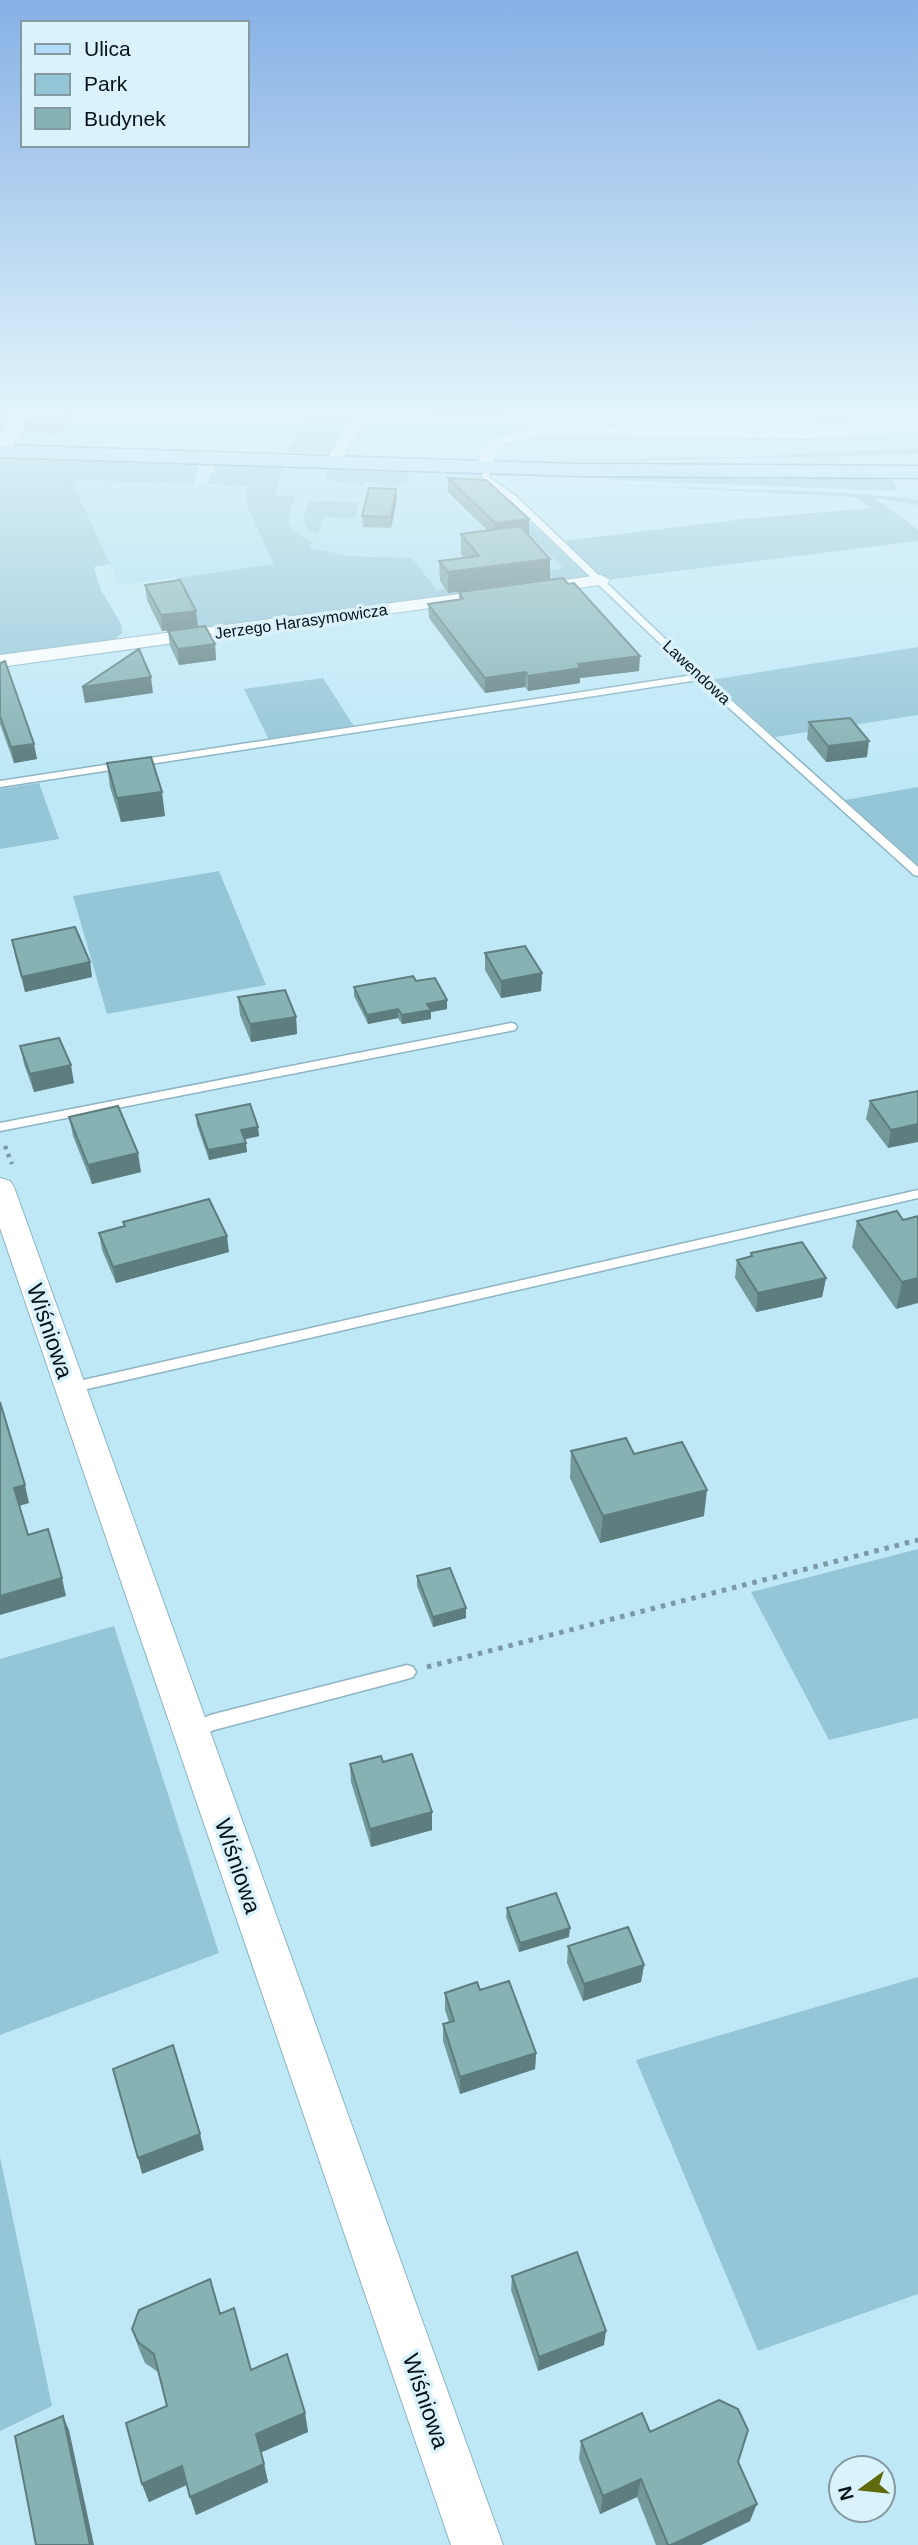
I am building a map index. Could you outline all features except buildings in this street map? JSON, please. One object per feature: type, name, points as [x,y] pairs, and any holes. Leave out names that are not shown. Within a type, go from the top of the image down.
[{"type":"street","points":[[519,591],[601,580]]},
{"type":"street","name":"Jerzego Harasymowicza","points":[[0,661],[492,595]]},
{"type":"street","name":"Wiśniowa","points":[[0,1187],[11,1253],[70,1388],[477,2545]]},
{"type":"lane","name":"Lawendowa","points":[[546,529],[700,677],[918,873]]},
{"type":"lane","points":[[0,784],[700,677]]},
{"type":"lane","points":[[0,1127],[510,1027]]},
{"type":"lane","points":[[70,1388],[918,1194]]},
{"type":"lane","points":[[191,1732],[210,1723],[407,1672]]},
{"type":"path","points":[[407,1672],[918,1540]]},
{"type":"shaded area","points":[[93,529],[262,529],[274,564],[119,585]]},
{"type":"shaded area","points":[[280,529],[537,529],[590,577],[323,616]]},
{"type":"green space","points":[[0,529],[94,529],[110,564],[94,567],[101,590],[121,624],[122,633],[116,639],[103,644],[0,657]]},
{"type":"green space","points":[[258,529],[291,529],[314,542],[308,547],[346,556],[412,558],[437,590],[563,568],[523,529],[537,529],[590,577],[451,599],[436,597],[433,601],[304,619],[294,616],[174,632],[179,620],[196,616],[176,578],[274,564]]},
{"type":"green space","points":[[308,529],[320,529],[318,534]]},
{"type":"green space","points":[[663,529],[918,530],[918,541],[606,580],[562,541]]},
{"type":"green space","points":[[918,647],[918,715],[775,737],[711,680]]},
{"type":"green space","points":[[323,678],[355,728],[269,740],[244,689]]},
{"type":"green space","points":[[39,783],[59,839],[0,849],[0,789]]},
{"type":"green space","points":[[918,787],[918,865],[845,800]]},
{"type":"green space","points":[[219,871],[266,985],[107,1014],[73,896]]},
{"type":"green space","points":[[918,1549],[918,1718],[829,1740],[751,1592]]},
{"type":"green space","points":[[114,1626],[219,1953],[0,2035],[0,1659]]},
{"type":"green space","points":[[918,1977],[918,2294],[758,2351],[636,2060]]},
{"type":"green space","points":[[0,2157],[52,2406],[0,2431]]}]
